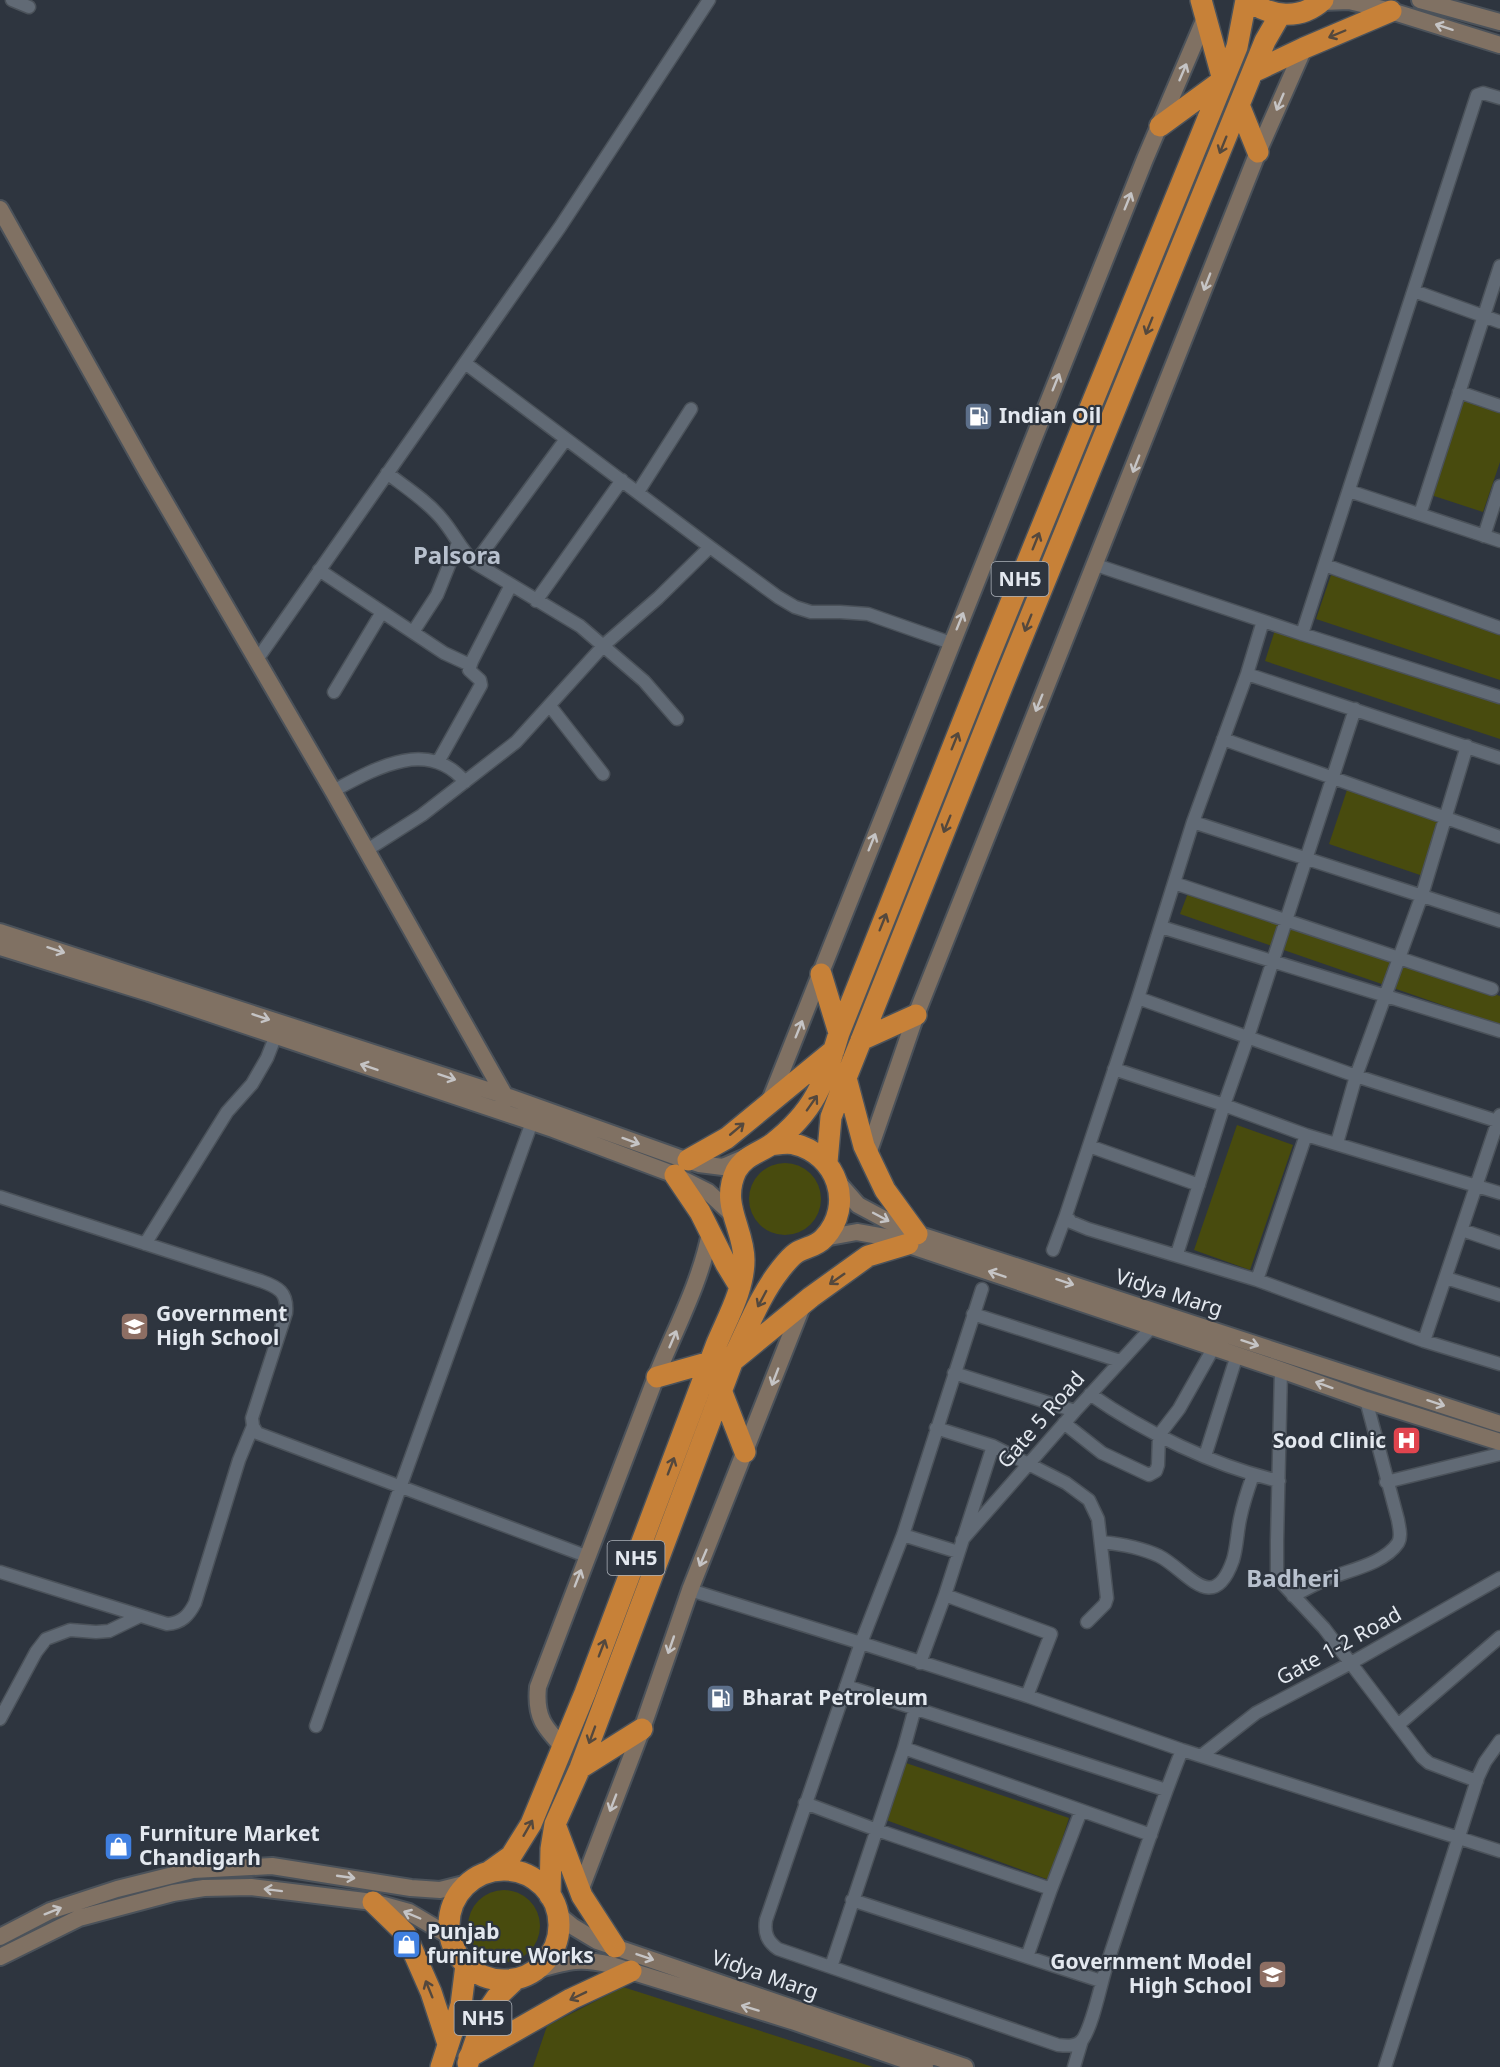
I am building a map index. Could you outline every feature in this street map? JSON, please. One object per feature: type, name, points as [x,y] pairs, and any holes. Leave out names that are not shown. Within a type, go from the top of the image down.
[{"type":"highway","name":"NH5","points":[[448,1935],[448,1922],[455,1898],[468,1883],[511,1856],[531,1824],[563,1747],[740,1287],[744,1259],[730,1195],[736,1171],[749,1156],[771,1145],[803,1115],[818,1094],[1003,622],[1237,47],[1246,0],[1260,10],[1280,15],[1265,40],[1007,673],[831,1117],[832,1171],[840,1204],[835,1223],[824,1238],[807,1249],[796,1252],[779,1271],[732,1361],[580,1768],[555,1824],[551,1849],[553,1904],[559,1931],[554,1950],[536,1970],[516,1979],[496,1997],[484,2016],[468,2062]]},
{"type":"highway","points":[[1280,15],[1305,12],[1322,1]]},
{"type":"highway","points":[[1160,126],[1223,80],[1204,8]]},
{"type":"highway","points":[[1252,72],[1391,11]]},
{"type":"highway","points":[[1239,105],[1258,152]]},
{"type":"highway","points":[[740,1287],[710,1233],[682,1168],[727,1138],[837,1041],[821,974]]},
{"type":"highway","points":[[861,1040],[916,1015]]},
{"type":"highway","points":[[732,1361],[804,1303],[868,1256],[912,1239],[868,1154],[846,1078]]},
{"type":"highway","points":[[771,1145],[793,1144],[820,1156],[832,1171]]},
{"type":"highway","points":[[657,1377],[710,1362]]},
{"type":"highway","points":[[721,1390],[745,1452]]},
{"type":"highway","points":[[580,1768],[642,1729]]},
{"type":"highway","points":[[555,1824],[580,1891],[615,1947]]},
{"type":"highway","points":[[490,1871],[512,1870],[540,1883],[553,1904]]},
{"type":"highway","points":[[373,1902],[405,1933],[431,1992],[448,2044]]},
{"type":"highway","points":[[448,1935],[466,1965]]},
{"type":"highway","name":"NH5","points":[[441,2067],[461,2005],[466,1965],[481,1976],[497,1980],[516,1979]]},
{"type":"highway","points":[[468,2062],[571,1999],[631,1971]]},
{"type":"main road","points":[[1420,0],[1500,22]]},
{"type":"main road","points":[[1322,1],[1349,1],[1391,11],[1500,45]]},
{"type":"main road","points":[[769,1102],[1160,126],[1204,8]]},
{"type":"main road","points":[[868,1154],[916,1015],[1258,152],[1304,48]]},
{"type":"main road","points":[[0,208],[147,473],[367,850],[503,1104]]},
{"type":"main road","points":[[0,932],[503,1104],[682,1168],[735,1221]]},
{"type":"main road","points":[[0,947],[503,1104],[532,1122],[682,1168],[723,1167],[749,1156]]},
{"type":"main road","name":"Vidya Marg","points":[[832,1171],[858,1205],[886,1220],[912,1239],[1152,1327],[1366,1400],[1500,1442]]},
{"type":"main road","name":"Vidya Marg","points":[[824,1238],[856,1232],[912,1239],[1500,1424]]},
{"type":"main road","points":[[563,1747],[540,1718],[537,1703],[538,1688],[586,1556],[698,1280],[706,1258],[710,1233]]},
{"type":"main road","points":[[580,1891],[642,1729],[690,1590],[804,1303]]},
{"type":"main road","points":[[0,1937],[50,1911],[117,1889],[193,1870],[272,1866],[411,1888],[440,1890],[468,1883]]},
{"type":"main road","points":[[0,1957],[79,1918],[183,1891],[204,1888],[251,1887],[373,1902],[409,1912],[448,1935]]},
{"type":"main road","name":"Vidya Marg","points":[[553,1904],[572,1926],[597,1941],[965,2067]]},
{"type":"main road","name":"Vidya Marg","points":[[536,1970],[568,1960],[588,1960],[792,2021],[925,2067]]},
{"type":"street","points":[[12,0],[29,7]]},
{"type":"street","points":[[256,661],[560,227],[709,0]]},
{"type":"street","points":[[1302,634],[1477,96],[1484,93],[1500,98]]},
{"type":"street","points":[[1419,514],[1500,266]]},
{"type":"street","points":[[1414,291],[1500,322]]},
{"type":"street","points":[[465,363],[710,547],[795,607],[811,612],[868,614],[951,643]]},
{"type":"street","points":[[1459,392],[1500,406]]},
{"type":"street","points":[[638,492],[692,409]]},
{"type":"street","points":[[475,563],[566,439]]},
{"type":"street","points":[[387,473],[432,508],[475,563],[536,601],[569,617],[604,645],[653,690],[677,719]]},
{"type":"street","points":[[536,601],[622,480]]},
{"type":"street","points":[[1484,536],[1500,486]]},
{"type":"street","points":[[1349,491],[1500,541]]},
{"type":"street","points":[[413,632],[437,595],[458,543]]},
{"type":"street","points":[[367,850],[422,815],[516,742],[604,645],[658,598],[710,547]]},
{"type":"street","points":[[1096,565],[1500,697]]},
{"type":"street","points":[[1325,565],[1500,628]]},
{"type":"street","points":[[319,570],[444,653],[470,665]]},
{"type":"street","points":[[438,762],[481,685],[480,680],[471,673],[470,665],[511,585]]},
{"type":"street","points":[[334,692],[382,612]]},
{"type":"street","points":[[1053,1250],[1138,998],[1193,822],[1247,674],[1263,621]]},
{"type":"street","points":[[1247,674],[1500,758]]},
{"type":"street","points":[[550,706],[603,774]]},
{"type":"street","points":[[1177,1254],[1355,709]]},
{"type":"street","points":[[1223,739],[1500,837]]},
{"type":"street","points":[[1337,1143],[1356,1076],[1422,896],[1467,746]]},
{"type":"street","points":[[333,791],[401,760],[419,759],[438,762],[456,772],[465,783]]},
{"type":"street","points":[[1193,822],[1500,921]]},
{"type":"street","points":[[1174,884],[1492,989]]},
{"type":"street","points":[[1161,927],[1500,1031]]},
{"type":"street","points":[[1138,998],[1498,1125],[1424,1341]]},
{"type":"street","points":[[145,1244],[227,1112],[252,1084],[267,1058],[276,1035]]},
{"type":"street","points":[[1114,1069],[1224,1105],[1305,1135],[1500,1193]]},
{"type":"street","points":[[316,1726],[532,1122]]},
{"type":"street","points":[[1257,1280],[1305,1135]]},
{"type":"street","points":[[1089,1146],[1199,1185]]},
{"type":"street","points":[[0,1197],[261,1281],[285,1295],[286,1312],[252,1418],[257,1433],[586,1556]]},
{"type":"street","points":[[1066,1215],[1071,1222],[1088,1229],[1257,1280],[1424,1341],[1500,1364]]},
{"type":"street","points":[[1462,1230],[1500,1243]]},
{"type":"street","points":[[1446,1278],[1500,1295]]},
{"type":"street","points":[[982,1289],[903,1535],[846,1686],[766,1920],[765,1932],[769,1941],[778,1948],[831,1967],[1058,2044],[1071,2046],[1082,2040]]},
{"type":"street","points":[[973,1314],[1120,1361]]},
{"type":"street","name":"Gate 5 Road","points":[[960,1546],[1028,1463],[1152,1327]]},
{"type":"street","points":[[1064,1423],[1102,1453],[1149,1475],[1156,1471],[1158,1465],[1159,1435],[1179,1409],[1214,1347]]},
{"type":"street","points":[[1205,1456],[1218,1421],[1237,1355]]},
{"type":"street","points":[[1281,1370],[1277,1571],[1280,1581],[1315,1616],[1415,1750],[1429,1763],[1477,1782]]},
{"type":"street","points":[[954,1373],[1075,1411]]},
{"type":"street","points":[[1090,1394],[1120,1415],[1205,1456],[1253,1475],[1279,1480]]},
{"type":"street","points":[[1293,1596],[1380,1558],[1399,1541],[1398,1520],[1386,1482],[1366,1400]]},
{"type":"street","points":[[0,1572],[140,1616],[175,1624],[189,1614],[195,1603],[239,1460],[253,1426]]},
{"type":"street","points":[[936,1428],[993,1446],[1066,1483],[1089,1500],[1098,1519],[1107,1598],[1105,1604],[1088,1622]]},
{"type":"street","points":[[920,1663],[945,1595],[993,1446]]},
{"type":"street","points":[[1386,1482],[1500,1454]]},
{"type":"street","points":[[1101,1542],[1123,1544],[1142,1550],[1169,1562],[1202,1587],[1215,1586],[1228,1572],[1237,1548],[1242,1507],[1253,1475]]},
{"type":"street","points":[[903,1535],[960,1546]]},
{"type":"street","name":"Gate 1-2 Road","points":[[1201,1756],[1256,1713],[1352,1663],[1500,1578]]},
{"type":"street","points":[[690,1590],[1027,1696],[1182,1750],[1500,1851]]},
{"type":"street","points":[[945,1595],[1051,1634],[1027,1696]]},
{"type":"street","points":[[0,1719],[36,1652],[46,1639],[70,1630],[109,1631],[140,1616]]},
{"type":"street","points":[[1398,1725],[1500,1637]]},
{"type":"street","points":[[846,1686],[1166,1790]]},
{"type":"street","points":[[831,1967],[904,1748],[915,1708]]},
{"type":"street","points":[[1385,2067],[1477,1782],[1485,1762],[1500,1741]]},
{"type":"street","points":[[904,1748],[1151,1835]]},
{"type":"street","points":[[1074,2067],[1166,1790],[1182,1750]]},
{"type":"street","points":[[806,1803],[877,1830],[1051,1889]]},
{"type":"street","points":[[1027,1957],[1081,1811]]},
{"type":"street","points":[[852,1900],[1101,1981]]},
{"type":"shaded area","points":[[1462,400],[1500,412],[1500,462],[1483,512],[1431,495]]},
{"type":"shaded area","points":[[1331,575],[1500,631],[1500,680],[1316,619]]},
{"type":"shaded area","points":[[1276,627],[1500,701],[1500,739],[1265,661]]},
{"type":"shaded area","points":[[1348,787],[1442,819],[1423,876],[1329,844]]},
{"type":"shaded area","points":[[1188,893],[1500,996],[1500,1025],[1180,914]]},
{"type":"shaded area","points":[[1237,1125],[1293,1145],[1250,1270],[1194,1250]]},
{"type":"shaded area","points":[[792,1163],[811,1173],[819,1185],[821,1199],[819,1213],[811,1225],[799,1233],[778,1235],[759,1225],[751,1213],[749,1192],[759,1173],[771,1165]]},
{"type":"shaded area","points":[[906,1763],[1069,1818],[1049,1880],[886,1820]]},
{"type":"shaded area","points":[[497,1890],[511,1890],[530,1900],[540,1919],[540,1933],[530,1952],[511,1962],[497,1962],[478,1952],[468,1933],[468,1919],[478,1900]]},
{"type":"shaded area","points":[[623,1987],[873,2067],[533,2067],[547,2026]]},
{"type":"place","name":"Indian Oil","points":[[978,416]]},
{"type":"place","name":"Government High School","points":[[135,1326]]},
{"type":"place","name":"Sood Clinic","points":[[1407,1441]]},
{"type":"place","name":"Bharat Petroleum","points":[[721,1698]]},
{"type":"place","name":"Furniture Market Chandigarh","points":[[118,1846]]},
{"type":"place","name":"Punjab furniture Works","points":[[406,1944]]},
{"type":"place","name":"Government Model High School","points":[[1273,1974]]},
{"type":"district","name":"Palsora","points":[[457,556]]},
{"type":"district","name":"Badheri","points":[[1293,1579]]}]
